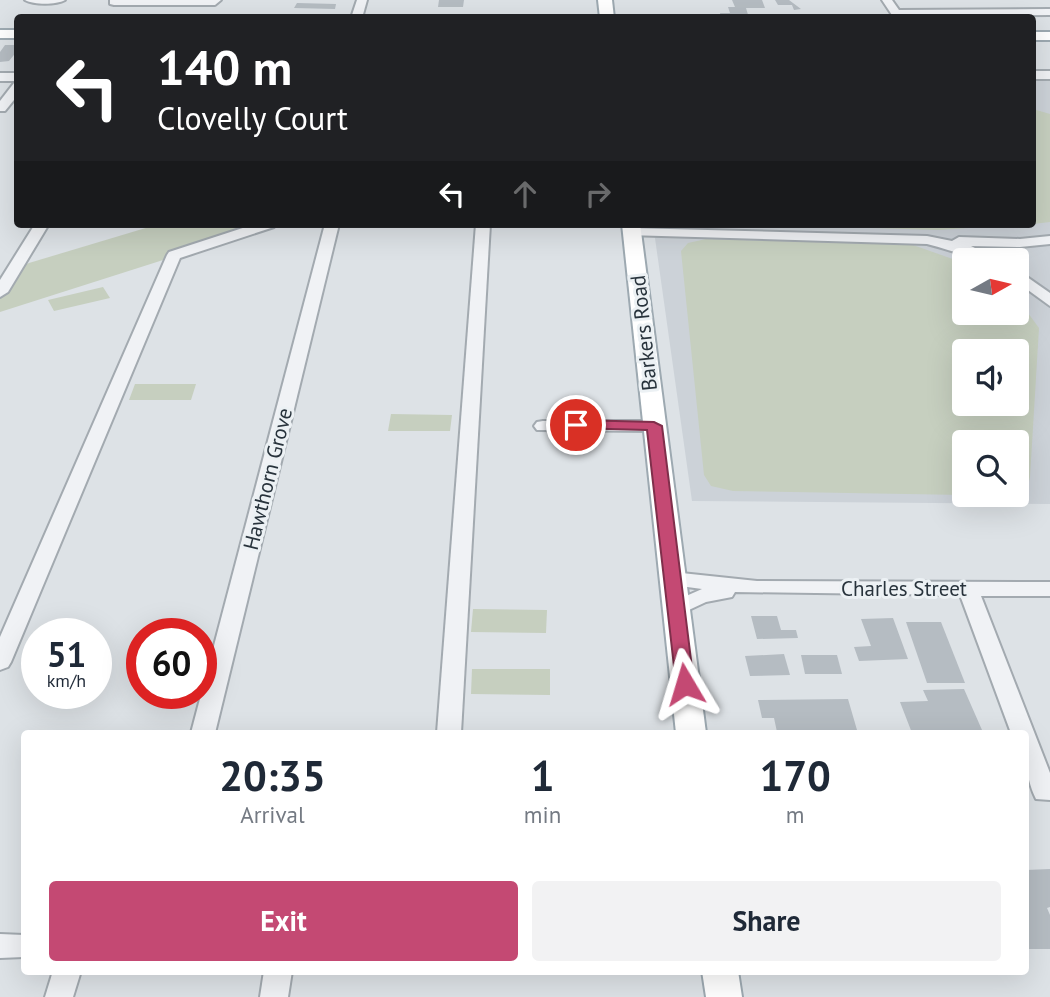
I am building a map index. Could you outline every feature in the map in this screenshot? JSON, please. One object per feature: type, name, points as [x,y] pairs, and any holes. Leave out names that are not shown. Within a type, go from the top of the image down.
[{"type":"main road","name":"Barkers Road","points":[[632,228],[691,730]]},
{"type":"main road","points":[[720,975],[723,997]]},
{"type":"street","points":[[30,0],[60,0]]},
{"type":"street","points":[[114,2],[216,0]]},
{"type":"street","points":[[887,0],[896,13],[1050,12]]},
{"type":"street","points":[[1,108],[14,91]]},
{"type":"street","points":[[0,292],[5,278],[38,228]]},
{"type":"street","points":[[0,662],[174,255],[257,228]]},
{"type":"street","name":"Hawthorn Grove","points":[[204,730],[331,228]]},
{"type":"street","points":[[449,730],[483,228]]},
{"type":"street","points":[[632,228],[1020,243],[1050,240]]},
{"type":"street","points":[[927,240],[961,248]]},
{"type":"street","points":[[1009,248],[1020,243]]},
{"type":"street","points":[[1029,285],[1050,302]]},
{"type":"street","points":[[543,426],[654,426]]},
{"type":"street","name":"Charles Street","points":[[672,579],[757,588],[1050,589]]},
{"type":"street","name":"Charles Street","points":[[676,609],[709,594],[757,588]]},
{"type":"street","points":[[968,589],[1022,730]]},
{"type":"street","points":[[1029,749],[1045,792]]},
{"type":"street","points":[[0,946],[21,946]]},
{"type":"street","points":[[59,997],[66,975]]},
{"type":"street","points":[[274,997],[277,975]]},
{"type":"shaded area","points":[[1036,80],[1050,80],[1050,504],[1029,504],[1029,430],[952,430],[952,503],[692,501],[654,228],[1036,228]]},
{"type":"green space","points":[[1036,110],[1050,114],[1050,222],[1036,224]]},
{"type":"green space","points":[[146,228],[263,228],[0,312],[0,276],[29,263]]},
{"type":"green space","points":[[871,228],[968,228],[938,230]]},
{"type":"green space","points":[[706,239],[913,245],[952,259],[952,326],[1029,326],[1029,314],[1039,328],[1029,482],[1029,430],[952,430],[952,495],[733,491],[711,486],[704,475],[681,251],[688,243]]},
{"type":"green space","points":[[103,287],[110,298],[54,311],[48,300]]},
{"type":"green space","points":[[135,384],[196,384],[191,400],[129,400]]},
{"type":"green space","points":[[391,414],[452,415],[450,431],[388,431]]},
{"type":"green space","points":[[473,609],[547,610],[546,633],[471,632]]},
{"type":"green space","points":[[472,669],[550,669],[550,695],[471,694]]},
{"type":"building","points":[[439,0],[464,0],[463,7],[438,7]]},
{"type":"building","points":[[732,0],[762,0],[765,8],[746,8],[748,14],[720,14],[730,13],[728,7],[735,7]]},
{"type":"building","points":[[775,0],[789,0],[801,9],[794,10],[792,5],[778,5]]},
{"type":"building","points":[[297,3],[336,4],[335,9],[294,8]]},
{"type":"building","points":[[5,45],[14,45],[14,55],[9,61],[0,62],[0,52]]},
{"type":"building","points":[[751,616],[777,616],[781,630],[796,630],[798,638],[757,639]]},
{"type":"building","points":[[893,618],[908,659],[859,661],[854,647],[871,646],[861,619]]},
{"type":"building","points":[[906,622],[941,622],[965,683],[927,683]]},
{"type":"building","points":[[784,654],[790,675],[750,676],[745,656]]},
{"type":"building","points":[[801,655],[837,655],[842,674],[805,674]]},
{"type":"building","points":[[964,689],[982,730],[911,730],[900,702],[928,701],[923,690]]},
{"type":"building","points":[[848,699],[857,730],[777,730],[774,718],[762,718],[758,700]]},
{"type":"building","points":[[1050,869],[1050,907],[1047,908],[1050,915],[1050,949],[1029,949],[1029,870]]},
{"type":"route","points":[[576,425],[654,426],[685,684]]}]
